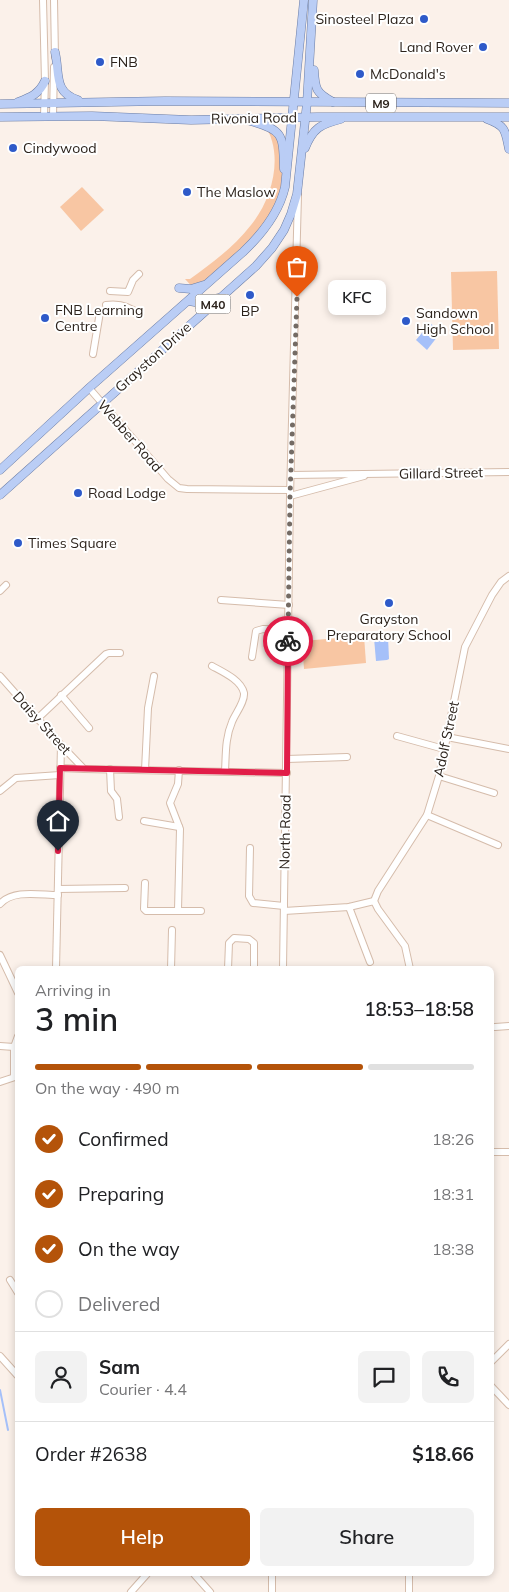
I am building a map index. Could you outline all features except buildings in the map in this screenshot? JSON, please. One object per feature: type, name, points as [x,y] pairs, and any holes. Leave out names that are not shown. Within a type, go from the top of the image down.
[{"type":"main road","name":"Grayston Drive","points":[[0,470],[258,238],[275,212],[284,194],[304,0]]},
{"type":"main road","name":"Grayston Drive","points":[[0,495],[256,266],[275,244],[291,214],[298,186],[306,117],[313,0]]},
{"type":"main road","points":[[312,30],[316,87],[321,95],[333,103]]},
{"type":"main road","points":[[55,52],[58,82],[61,88],[70,97],[90,102]]},
{"type":"main road","points":[[12,104],[37,94],[45,81]]},
{"type":"main road","name":"Rivonia Road","points":[[0,104],[90,102],[509,102]]},
{"type":"main road","name":"Rivonia Road","points":[[0,117],[53,116],[165,120],[352,116],[509,117]]},
{"type":"main road","points":[[300,164],[309,138],[316,129],[328,123],[352,116]]},
{"type":"main road","points":[[482,117],[501,125],[506,133],[509,149]]},
{"type":"main road","points":[[242,118],[269,126],[280,136],[284,146],[284,194]]},
{"type":"main road","points":[[179,288],[191,289],[211,281]]},
{"type":"main road","points":[[189,300],[200,303],[220,298]]},
{"type":"street","points":[[43,0],[44,116]]},
{"type":"street","points":[[53,116],[54,0]]},
{"type":"street","name":"North Road","points":[[283,966],[290,493],[297,297],[298,186]]},
{"type":"street","points":[[110,291],[128,292],[133,280],[139,274]]},
{"type":"street","points":[[106,305],[129,306],[140,315]]},
{"type":"street","points":[[93,354],[100,312]]},
{"type":"street","name":"Webber Road","points":[[89,388],[168,479],[180,488],[290,493]]},
{"type":"street","name":"Gillard Street","points":[[291,475],[509,472]]},
{"type":"street","name":"Gillard Street","points":[[290,493],[373,474]]},
{"type":"street","name":"Adolf Street","points":[[374,900],[427,815],[439,776],[462,658],[468,640],[495,591],[501,582],[509,576]]},
{"type":"street","points":[[0,591],[6,585]]},
{"type":"street","points":[[221,600],[289,605]]},
{"type":"street","points":[[252,657],[256,631],[263,629],[288,630]]},
{"type":"street","points":[[37,719],[106,654],[120,653]]},
{"type":"street","points":[[212,666],[232,678],[244,693],[226,740],[225,772]]},
{"type":"street","name":"Daisy Street","points":[[0,676],[84,769]]},
{"type":"street","points":[[145,770],[148,708],[154,676]]},
{"type":"street","points":[[61,696],[89,728]]},
{"type":"street","points":[[397,736],[444,749]]},
{"type":"street","points":[[447,738],[509,749]]},
{"type":"street","points":[[56,966],[61,745]]},
{"type":"street","points":[[287,759],[347,757]]},
{"type":"street","name":"Daisy Street","points":[[0,791],[3,785],[19,777],[84,769],[287,773]]},
{"type":"street","points":[[110,769],[111,790],[117,799],[120,817]]},
{"type":"street","points":[[178,910],[179,827],[170,802],[178,784],[179,770]]},
{"type":"street","points":[[439,776],[494,793]]},
{"type":"street","points":[[427,815],[498,846]]},
{"type":"street","points":[[144,821],[179,827]]},
{"type":"street","points":[[250,848],[249,896],[253,903],[284,908],[348,907],[374,900],[406,946],[409,966]]},
{"type":"street","points":[[145,883],[144,909],[149,911],[200,911]]},
{"type":"street","points":[[0,904],[3,900],[14,895],[125,888]]},
{"type":"street","points":[[348,907],[370,962]]},
{"type":"street","points":[[171,966],[172,930]]},
{"type":"street","points":[[228,966],[229,943],[234,938],[249,939],[254,943],[254,966]]},
{"type":"street","points":[[0,955],[15,986]]},
{"type":"street","points":[[495,1027],[509,1026]]},
{"type":"street","points":[[0,1046],[14,1047],[15,1062]]},
{"type":"street","points":[[0,1082],[15,1077]]},
{"type":"street","points":[[494,1152],[509,1152]]},
{"type":"street","points":[[10,1280],[15,1288]]},
{"type":"street","points":[[494,1359],[509,1344]]},
{"type":"street","points":[[0,1356],[15,1373]]},
{"type":"street","points":[[494,1389],[509,1405]]},
{"type":"street","points":[[131,1592],[144,1576]]},
{"type":"street","points":[[196,1576],[210,1592]]},
{"type":"street","points":[[272,1576],[272,1592]]},
{"type":"street","points":[[409,1576],[409,1592]]},
{"type":"shaded area","points":[[250,120],[269,125],[284,146],[283,194],[269,222],[199,294],[185,279],[190,279],[230,248],[257,216],[268,196],[275,163],[271,137],[265,130],[249,125]]},
{"type":"shaded area","points":[[82,187],[104,210],[81,231],[60,207]]},
{"type":"shaded area","points":[[497,271],[499,349],[453,350],[451,272]]},
{"type":"shaded area","points":[[364,636],[366,663],[304,669],[302,641]]},
{"type":"water","points":[[430,323],[441,332],[427,350],[416,340]]},
{"type":"water","points":[[388,637],[389,659],[376,661],[374,638]]},
{"type":"waterway","points":[[0,1390],[8,1430]]},
{"type":"way so far","points":[[288,641],[290,496],[297,297]]},
{"type":"place","name":"Sinosteel Plaza","points":[[424,19]]},
{"type":"place","name":"Land Rover","points":[[483,47]]},
{"type":"place","name":"FNB","points":[[100,62]]},
{"type":"place","name":"McDonald's","points":[[360,74]]},
{"type":"place","name":"Cindywood","points":[[13,148]]},
{"type":"place","name":"The Maslow","points":[[187,192]]},
{"type":"place","name":"BP","points":[[250,295]]},
{"type":"place","name":"KFC","points":[[297,297]]},
{"type":"place","name":"FNB Learning Centre","points":[[45,318]]},
{"type":"place","name":"Sandown High School","points":[[406,321]]},
{"type":"place","name":"Road Lodge","points":[[78,493]]},
{"type":"place","name":"Times Square","points":[[18,543]]},
{"type":"place","name":"Grayston Preparatory School","points":[[389,603]]},
{"type":"route","points":[[58,851],[60,768],[287,773],[288,641]]}]
